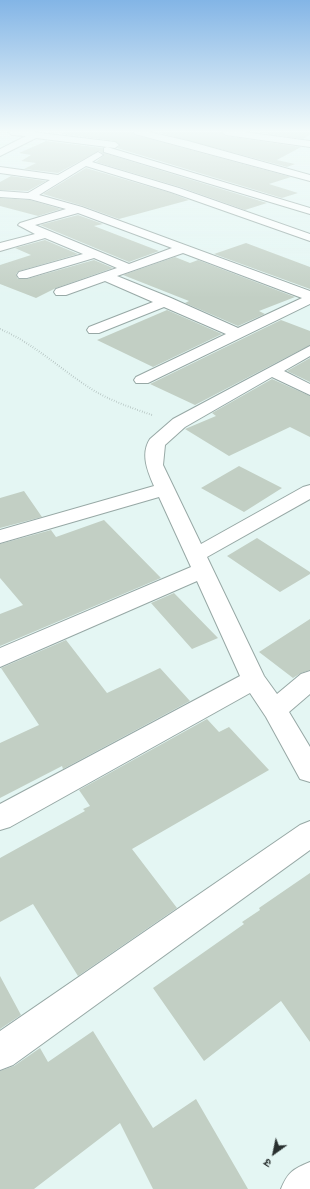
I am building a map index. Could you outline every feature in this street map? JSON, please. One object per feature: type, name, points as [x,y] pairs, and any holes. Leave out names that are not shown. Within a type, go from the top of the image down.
[{"type":"street","points":[[30,196],[43,187]]},
{"type":"street","points":[[168,187],[310,238]]},
{"type":"street","points":[[237,187],[310,211]]},
{"type":"street","points":[[0,194],[30,196],[78,209],[310,298]]},
{"type":"street","points":[[78,209],[24,225],[128,268]]},
{"type":"street","points":[[0,247],[46,234]]},
{"type":"street","points":[[61,292],[182,249]]},
{"type":"street","points":[[23,275],[96,254]]},
{"type":"street","points":[[105,276],[236,333]]},
{"type":"street","points":[[142,380],[310,298]]},
{"type":"street","points":[[94,330],[166,302]]},
{"type":"street","points":[[310,350],[179,423],[156,443],[154,465],[254,680],[275,710],[310,771]]},
{"type":"street","points":[[272,371],[310,390]]},
{"type":"street","points":[[0,537],[166,489]]},
{"type":"street","points":[[0,658],[200,563],[310,491]]},
{"type":"street","points":[[0,818],[254,680]]},
{"type":"street","points":[[275,710],[310,680]]},
{"type":"street","points":[[0,1052],[310,834]]},
{"type":"street","points":[[301,1189],[310,1182]]},
{"type":"path","points":[[0,329],[23,339],[36,347],[88,387],[138,410],[179,423]]},
{"type":"building","points":[[0,187],[34,187],[28,191],[0,190]]},
{"type":"building","points":[[54,187],[152,187],[189,200],[119,219],[43,194]]},
{"type":"building","points":[[181,187],[216,187],[267,203],[245,210]]},
{"type":"building","points":[[247,187],[280,187],[298,193],[282,198]]},
{"type":"building","points":[[0,198],[30,200],[61,209],[38,216],[0,206]]},
{"type":"building","points":[[78,215],[103,224],[94,226],[159,251],[129,262],[40,225]]},
{"type":"building","points":[[45,240],[78,254],[19,271],[16,274],[18,279],[27,279],[94,260],[113,268],[56,288],[36,298],[0,284],[0,265],[31,255],[15,248]]},
{"type":"building","points":[[246,243],[310,267],[310,289],[214,254]]},
{"type":"building","points":[[175,257],[190,263],[198,260],[295,297],[259,311],[265,314],[238,326],[185,303],[189,301],[123,275]]},
{"type":"building","points":[[167,310],[222,334],[153,367],[97,340]]},
{"type":"building","points":[[281,320],[310,331],[310,345],[195,405],[150,384]]},
{"type":"building","points":[[310,358],[310,382],[287,371]]},
{"type":"building","points":[[272,379],[310,396],[310,437],[290,427],[229,456],[185,429],[216,416],[212,413]]},
{"type":"building","points":[[239,466],[282,488],[244,512],[201,488]]},
{"type":"building","points":[[24,491],[42,517],[0,528],[0,498]]},
{"type":"building","points":[[104,520],[161,578],[0,646],[0,614],[23,605],[0,578],[0,544],[51,530],[56,537]]},
{"type":"building","points":[[257,538],[310,572],[310,574],[280,592],[227,556]]},
{"type":"building","points":[[174,593],[218,638],[192,649],[151,603]]},
{"type":"building","points":[[310,619],[310,670],[293,678],[259,652]]},
{"type":"building","points":[[66,640],[107,693],[160,668],[190,701],[63,769],[62,766],[0,798],[0,743],[39,725],[1,668]]},
{"type":"building","points":[[207,719],[219,732],[229,727],[269,770],[132,849],[177,908],[78,976],[33,904],[0,922],[0,858],[85,811],[83,809],[90,806],[79,790]]},
{"type":"building","points":[[310,873],[310,1042],[281,1001],[204,1061],[153,988],[244,924],[242,922],[260,910],[259,908]]},
{"type":"building","points":[[0,976],[21,1015],[0,1029]]},
{"type":"building","points":[[93,1031],[153,1128],[196,1099],[248,1189],[153,1189],[120,1123],[34,1189],[0,1189],[0,1071],[14,1066],[40,1048],[48,1062]]}]
